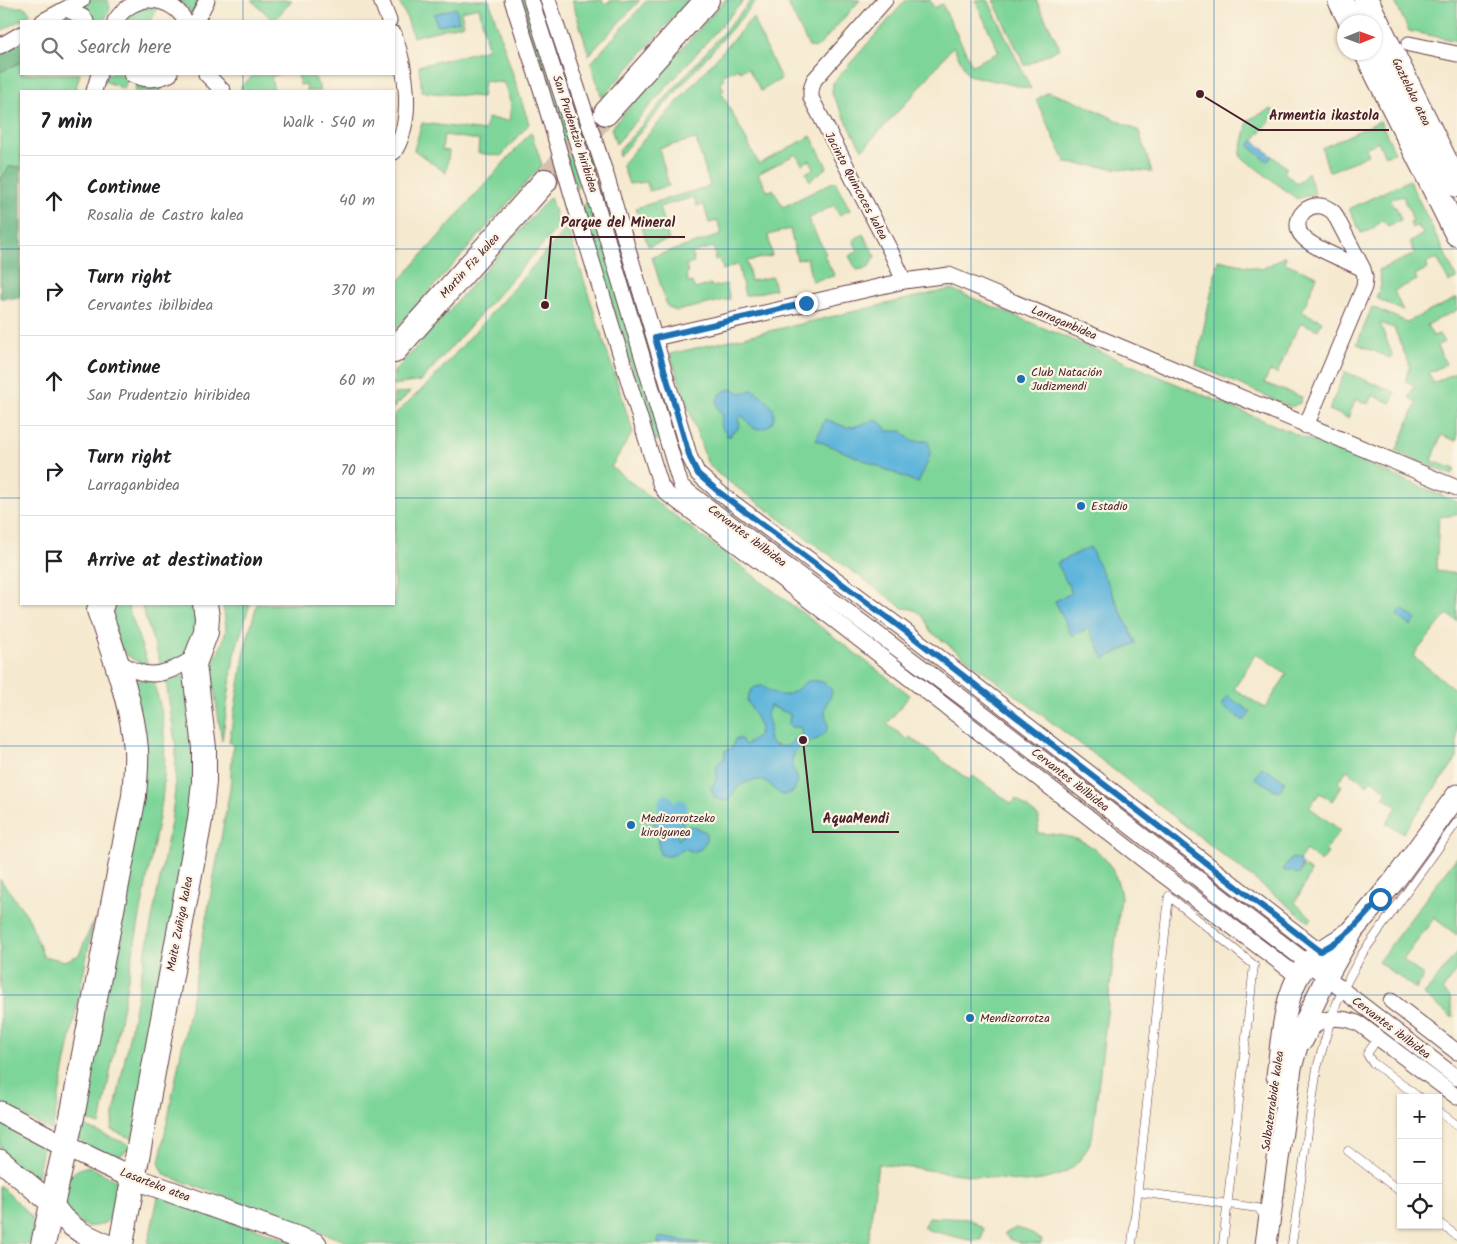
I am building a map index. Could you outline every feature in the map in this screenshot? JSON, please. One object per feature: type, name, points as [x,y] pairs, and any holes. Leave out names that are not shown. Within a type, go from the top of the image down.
[{"type":"main road","points":[[606,113],[707,0]]},
{"type":"main road","points":[[1340,0],[1348,15]]},
{"type":"main road","name":"Gaztelako atea","points":[[1366,0],[1457,184]]},
{"type":"main road","name":"Gaztelako atea","points":[[1370,60],[1457,234]]},
{"type":"main road","name":"Martin Fiz kalea","points":[[395,350],[546,182]]},
{"type":"main road","name":"Maite Zuñiga kalea","points":[[121,1244],[200,820],[204,782],[204,748],[195,657],[206,632],[205,605]]},
{"type":"main road","points":[[43,1244],[72,1117],[134,796],[135,742],[116,659],[100,606]]},
{"type":"street","points":[[45,20],[82,0]]},
{"type":"street","points":[[197,20],[207,0]]},
{"type":"street","points":[[381,0],[389,20]]},
{"type":"street","name":"San Prudentzio hiribidea","points":[[512,0],[541,88],[654,464],[661,486],[670,497]]},
{"type":"street","name":"San Prudentzio hiribidea","points":[[531,0],[594,195],[681,486]]},
{"type":"street","name":"San Prudentzio hiribidea","points":[[548,0],[608,183],[690,458]]},
{"type":"street","name":"Jacinto Quincoces kalea","points":[[885,0],[814,80],[811,98],[890,250],[904,281]]},
{"type":"street","points":[[116,20],[120,14],[137,1],[167,4],[175,9],[184,20]]},
{"type":"street","points":[[66,9],[85,20]]},
{"type":"street","points":[[0,46],[20,35]]},
{"type":"street","points":[[395,37],[400,51],[406,108],[403,129],[395,150]]},
{"type":"street","points":[[1409,44],[1457,54]]},
{"type":"street","points":[[94,90],[100,75]]},
{"type":"street","points":[[133,75],[153,79],[167,75]]},
{"type":"street","points":[[166,90],[170,75]]},
{"type":"street","points":[[207,75],[222,90]]},
{"type":"street","points":[[1306,426],[1364,286],[1365,277],[1363,269],[1334,213],[1328,207],[1321,205],[1303,212],[1299,226],[1303,238],[1363,269]]},
{"type":"street","name":"Larraganbidea","points":[[655,338],[904,281],[950,275],[1457,488]]},
{"type":"street","points":[[654,464],[670,448],[682,429]]},
{"type":"street","points":[[646,436],[690,458]]},
{"type":"street","name":"Cervantes ibilbidea","points":[[690,458],[698,474],[720,493],[919,642],[1309,964],[1457,1078]]},
{"type":"street","name":"Cervantes ibilbidea","points":[[681,486],[988,717],[1309,964]]},
{"type":"street","name":"Cervantes ibilbidea","points":[[670,497],[766,567],[1150,865],[1309,964]]},
{"type":"street","points":[[116,659],[126,668],[134,671],[157,674],[170,672],[195,657]]},
{"type":"street","points":[[1309,964],[1353,930],[1394,881],[1457,795]]},
{"type":"street","name":"Salbaterrabide kalea","points":[[1266,1244],[1291,1068],[1301,1031],[1334,984],[1353,930]]},
{"type":"street","name":"Salbaterrabide kalea","points":[[1253,1244],[1286,1011],[1292,991],[1309,964]]},
{"type":"street","name":"Cervantes ibilbidea","points":[[1391,1001],[1457,1052]]},
{"type":"street","points":[[1291,1068],[1314,1026],[1321,1021],[1330,1019]]},
{"type":"street","name":"Cervantes ibilbidea","points":[[1330,1019],[1353,1021],[1457,1098]]},
{"type":"street","name":"Lasarteko atea","points":[[0,1112],[133,1178],[316,1244]]},
{"type":"street","points":[[0,1160],[52,1204],[62,1217],[82,1233],[105,1244]]},
{"type":"street","points":[[82,1233],[92,1233],[113,1225],[121,1219],[127,1210]]},
{"type":"lane","points":[[1292,1244],[1317,1068],[1330,1019],[1334,984],[1356,964],[1375,934],[1457,822]]},
{"type":"lane","points":[[1132,1244],[1168,896],[1254,965],[1223,1244]]},
{"type":"lane","points":[[1378,1038],[1367,1054],[1372,1062],[1415,1094]]},
{"type":"lane","points":[[1442,1114],[1457,1125]]},
{"type":"lane","points":[[1348,1151],[1397,1189]]},
{"type":"lane","points":[[1138,1192],[1258,1208],[1264,1204],[1269,1196],[1276,1174]]},
{"type":"lane","points":[[1258,1208],[1264,1220],[1266,1244]]},
{"type":"lane","points":[[1442,1225],[1457,1236]]},
{"type":"green space","points":[[89,0],[108,0],[110,9],[104,20],[92,20],[77,7]]},
{"type":"green space","points":[[178,0],[201,0],[192,16],[188,9]]},
{"type":"green space","points":[[251,0],[292,0],[273,20]]},
{"type":"green space","points":[[398,0],[489,0],[529,124],[501,156],[478,153],[479,140],[444,135],[442,150],[449,151],[446,173],[414,150],[422,123],[485,131],[487,118],[509,121],[511,104],[504,83],[484,81],[482,97],[422,92],[419,66],[488,49],[479,7],[461,11],[464,24],[413,37],[407,18]]},
{"type":"green space","points":[[516,0],[543,0],[595,168],[576,189]]},
{"type":"green space","points":[[572,0],[602,0],[604,4],[613,0],[619,0],[620,2],[640,0],[589,55]]},
{"type":"green space","points":[[647,0],[689,0],[602,98],[591,63]]},
{"type":"green space","points":[[725,0],[744,0],[616,144],[611,128]]},
{"type":"green space","points":[[752,0],[757,0],[619,156],[618,152]]},
{"type":"green space","points":[[786,0],[860,0],[817,48],[809,47]]},
{"type":"green space","points":[[906,0],[930,0],[934,8],[942,4],[972,65],[999,52],[975,0],[988,0],[1031,89],[968,75],[953,46],[917,91],[862,150],[832,94],[833,83]]},
{"type":"green space","points":[[993,0],[1036,0],[1060,48],[1025,66]]},
{"type":"green space","points":[[1394,0],[1457,0],[1457,41],[1409,31]]},
{"type":"green space","points":[[0,7],[24,7],[31,14],[20,20],[0,32]]},
{"type":"green space","points":[[143,8],[157,8],[151,20],[125,20],[136,11]]},
{"type":"green space","points":[[753,17],[781,79],[761,91],[748,68],[740,71],[738,68],[722,76],[724,79],[720,81],[724,90],[721,92],[759,164],[811,136],[827,167],[810,181],[806,173],[814,168],[810,160],[802,164],[796,154],[758,174],[768,192],[773,189],[783,207],[835,181],[850,210],[839,215],[834,205],[808,219],[835,276],[812,281],[807,258],[797,260],[790,229],[768,235],[772,256],[747,261],[751,281],[772,277],[775,289],[745,296],[738,264],[723,270],[720,258],[715,260],[714,257],[716,256],[713,247],[692,253],[694,263],[686,265],[688,283],[692,282],[695,289],[711,284],[712,287],[726,284],[730,299],[676,311],[667,306],[652,257],[721,235],[718,221],[709,223],[704,205],[697,206],[694,197],[659,207],[669,240],[648,246],[636,208],[710,186],[696,139],[659,148],[669,186],[649,191],[647,182],[629,184],[622,164]]},
{"type":"green space","points":[[20,42],[20,62],[0,72],[0,53]]},
{"type":"green space","points":[[20,62],[20,75],[80,75],[75,90],[20,90],[20,167],[9,167],[0,181],[0,72]]},
{"type":"green space","points":[[104,75],[121,75],[127,80],[124,89],[102,80]]},
{"type":"green space","points":[[254,75],[276,75],[271,77],[274,90],[242,90],[240,87]]},
{"type":"green space","points":[[298,75],[313,75],[321,90],[307,90],[306,84],[300,85]]},
{"type":"green space","points":[[137,83],[164,83],[160,90],[134,90]]},
{"type":"green space","points":[[1048,92],[1083,104],[1139,131],[1152,172],[1066,163],[1036,100]]},
{"type":"green space","points":[[1271,109],[1284,119],[1283,121],[1275,114],[1249,146],[1268,161],[1272,156],[1287,168],[1284,172],[1298,184],[1308,172],[1315,193],[1297,199],[1240,156],[1248,120]]},
{"type":"green space","points":[[1380,121],[1395,152],[1385,156],[1378,142],[1365,148],[1368,155],[1329,172],[1322,148]]},
{"type":"green space","points":[[531,132],[542,165],[395,330],[395,286]]},
{"type":"green space","points":[[9,167],[20,167],[20,298],[0,298],[0,181]]},
{"type":"green space","points":[[1409,180],[1457,279],[1449,282],[1437,258],[1426,263],[1428,268],[1415,275],[1417,280],[1394,291],[1403,311],[1376,298],[1381,285],[1379,270],[1415,254],[1410,242],[1423,234],[1418,226],[1412,228],[1410,223],[1413,222],[1408,205],[1406,205],[1403,196],[1391,199],[1393,207],[1396,207],[1401,220],[1388,226],[1382,220],[1371,230],[1361,233],[1349,209]]},
{"type":"green space","points":[[601,186],[678,427],[671,435],[662,439],[654,440],[582,208]]},
{"type":"green space","points":[[550,197],[559,226],[421,381],[395,385],[395,371]]},
{"type":"green space","name":"Medizorrotzeko kirolgunea","points":[[567,228],[633,432],[611,467],[910,695],[887,724],[908,740],[910,737],[969,780],[973,776],[1012,804],[1016,799],[1039,817],[1038,833],[1061,835],[1080,840],[1098,851],[1105,859],[1115,876],[1121,897],[1092,1138],[1074,1166],[1066,1172],[1048,1179],[1025,1182],[878,1164],[868,1244],[353,1244],[165,1175],[159,1163],[230,789],[233,744],[229,742],[246,644],[257,605],[395,605],[395,414],[430,382]]},
{"type":"green space","points":[[863,234],[875,256],[868,268],[857,270],[849,256],[858,251],[853,240]]},
{"type":"green space","points":[[1286,256],[1285,263],[1317,276],[1302,312],[1322,321],[1318,330],[1301,323],[1277,374],[1270,371],[1264,383],[1302,397],[1300,403],[1291,407],[1196,365],[1218,260],[1262,269]]},
{"type":"green space","name":"Estadio","points":[[951,289],[1457,502],[1457,515],[1439,517],[1436,571],[1457,574],[1457,621],[1447,614],[1413,656],[1457,691],[1457,758],[1403,833],[1386,823],[1397,807],[1383,797],[1387,791],[1372,779],[1367,785],[1347,770],[1338,782],[1342,786],[1332,801],[1320,793],[1309,807],[1340,830],[1325,851],[1328,853],[1321,862],[1306,850],[1299,860],[1292,858],[1293,871],[1297,874],[1302,870],[1302,865],[1311,872],[1295,903],[1312,918],[1309,922],[1091,752],[930,631],[921,614],[913,609],[903,608],[717,473],[707,462],[670,354]],"holes":[[[1256,653],[1287,674],[1265,708],[1234,689]]]},
{"type":"green space","points":[[1457,298],[1457,310],[1427,325],[1433,336],[1439,334],[1444,342],[1437,346],[1446,364],[1429,373],[1433,383],[1457,372],[1457,441],[1441,435],[1432,461],[1455,469],[1452,475],[1396,452],[1417,402],[1409,398],[1414,385],[1405,381],[1410,367],[1394,328],[1380,323],[1392,354],[1390,358],[1357,344],[1372,307],[1407,322]]},
{"type":"green space","points":[[1345,372],[1395,392],[1391,403],[1372,395],[1368,404],[1356,399],[1348,418],[1329,410]]},
{"type":"green space","points":[[410,392],[395,407],[395,394]]},
{"type":"green space","points":[[116,605],[127,605],[148,665],[131,658],[120,646],[112,619]]},
{"type":"green space","points":[[141,605],[195,605],[197,615],[193,635],[186,653],[176,661],[161,665]]},
{"type":"green space","points":[[223,605],[250,605],[234,655],[222,741],[210,672],[223,642],[226,628]]},
{"type":"green space","points":[[184,676],[199,776],[133,1139],[111,1130],[171,822],[175,791],[176,748],[166,681]]},
{"type":"green space","points":[[153,680],[162,714],[164,736],[162,801],[100,1125],[77,1117],[126,867],[130,681]]},
{"type":"green space","points":[[1457,857],[1457,935],[1434,918],[1403,960],[1424,976],[1416,989],[1378,962]]},
{"type":"green space","points":[[0,879],[29,918],[43,956],[65,961],[79,955],[94,920],[52,1131],[0,1104]]},
{"type":"green space","points":[[1457,952],[1457,969],[1442,991],[1450,997],[1453,1018],[1424,995]]},
{"type":"green space","points":[[0,1120],[44,1143],[36,1182],[0,1153]]},
{"type":"green space","points":[[76,1123],[132,1146],[121,1155],[109,1158],[84,1145],[76,1135]]},
{"type":"green space","points":[[89,1166],[118,1182],[120,1189],[117,1209],[109,1220],[96,1226],[84,1225],[65,1211],[62,1198],[63,1188],[67,1179],[79,1169]]},
{"type":"green space","points":[[0,1185],[30,1215],[34,1224],[30,1244],[0,1244]]},
{"type":"green space","points":[[159,1193],[299,1244],[148,1244]]},
{"type":"green space","points":[[929,1217],[969,1219],[984,1229],[981,1240],[969,1240],[928,1230],[923,1227]]},
{"type":"green space","points":[[1016,1228],[1027,1231],[1042,1240],[1041,1244],[1016,1242],[1004,1234]]},
{"type":"water","points":[[456,8],[459,21],[437,26],[434,14]]},
{"type":"water","points":[[1253,140],[1272,156],[1267,161],[1249,146]]},
{"type":"water","points":[[732,389],[741,393],[751,390],[763,397],[773,408],[774,417],[771,424],[764,428],[755,429],[741,416],[738,419],[740,424],[737,430],[731,433],[731,436],[727,436],[727,433],[721,428],[720,423],[723,416],[718,407],[717,399],[722,393]]},
{"type":"water","points":[[825,419],[848,428],[849,426],[853,427],[875,420],[880,422],[888,431],[902,431],[912,441],[927,441],[930,451],[929,456],[918,483],[816,440]]},
{"type":"water","points":[[1090,547],[1136,643],[1104,659],[1089,628],[1072,636],[1055,601],[1072,593],[1057,563]]},
{"type":"water","points":[[1402,609],[1416,620],[1411,626],[1397,615]]},
{"type":"water","points":[[819,681],[825,683],[832,692],[825,710],[828,729],[818,739],[803,745],[795,752],[792,763],[797,781],[793,792],[783,795],[767,782],[755,780],[739,786],[730,800],[722,801],[714,797],[711,788],[716,780],[717,766],[724,759],[725,751],[732,748],[735,739],[741,739],[745,745],[758,735],[760,730],[760,725],[747,700],[752,690],[762,686],[776,694],[787,695],[806,682]],"holes":[[[770,706],[790,714],[789,724],[791,727],[800,727],[801,735],[787,746],[777,746],[771,743],[768,738],[770,728],[767,714]]]},
{"type":"water","points":[[1227,696],[1251,712],[1244,721],[1221,706]]},
{"type":"water","points":[[1262,767],[1285,781],[1279,792],[1255,778]]},
{"type":"water","points":[[669,811],[682,818],[683,823],[676,833],[679,840],[688,826],[706,832],[706,841],[701,849],[693,852],[684,848],[670,856],[660,854],[659,836],[653,823],[658,814]]},
{"type":"water","points":[[1292,858],[1299,860],[1302,865],[1300,874],[1284,871],[1284,867]]},
{"type":"water","points":[[659,1237],[705,1244],[658,1244]]},
{"type":"waterway","points":[[666,802],[666,812]]},
{"type":"waterway","points":[[675,815],[680,807]]},
{"type":"tunnel","points":[[545,181],[606,113]]},
{"type":"place","name":"Armentia ikastola","points":[[1200,94]]},
{"type":"place","name":"Parque del Mineral","points":[[545,305]]},
{"type":"place","name":"Club Natación Judizmendi","points":[[1021,379]]},
{"type":"place","name":"Estadio","points":[[1081,506]]},
{"type":"place","name":"AquaMendi","points":[[803,740]]},
{"type":"place","name":"Medizorrotzeko kirolgunea","points":[[631,825]]},
{"type":"place","name":"Mendizorrotza","points":[[970,1018]]},
{"type":"route","points":[[806,303],[655,338],[690,458],[698,474],[720,493],[904,630],[1320,951],[1336,943],[1353,930],[1380,899]]}]
